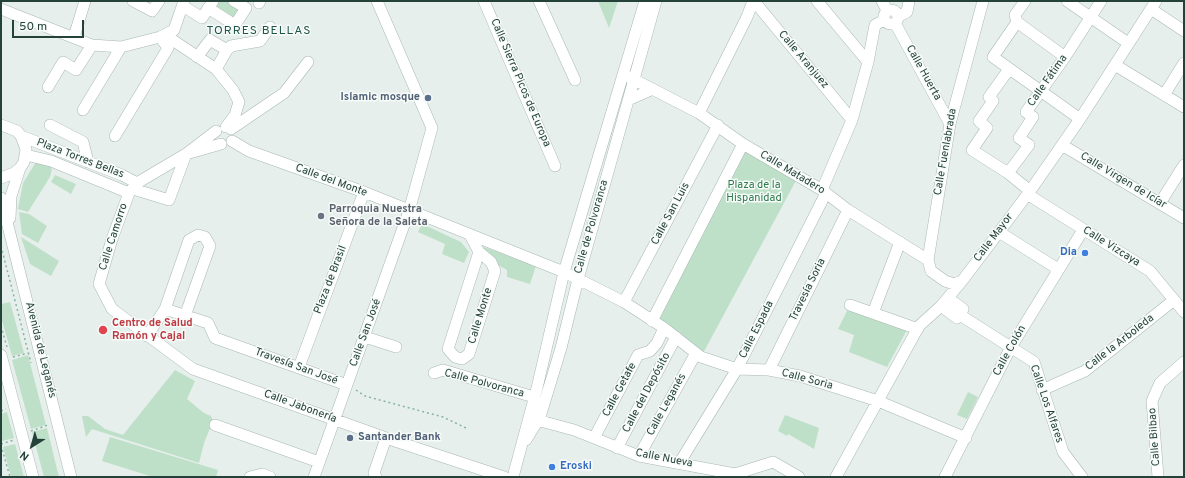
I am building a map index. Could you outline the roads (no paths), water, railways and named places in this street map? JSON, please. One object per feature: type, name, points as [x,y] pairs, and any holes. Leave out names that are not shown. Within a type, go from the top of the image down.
[{"type":"street","points":[[74,37],[85,1]]},
{"type":"street","points":[[133,1],[152,12],[159,1]]},
{"type":"street","points":[[1,9],[92,45],[121,47],[163,36],[174,30],[184,3],[202,18],[210,5],[235,25],[246,8],[234,1]]},
{"type":"street","name":"Calle San José","points":[[314,477],[409,211],[432,128],[377,1]]},
{"type":"street","name":"Calle Sierra Picos de Europa","points":[[484,1],[555,166]]},
{"type":"street","points":[[539,1],[575,80]]},
{"type":"street","name":"Calle de Polvoranca","points":[[533,419],[534,398],[564,272],[645,1]]},
{"type":"street","name":"Calle de Polvoranca","points":[[513,477],[520,449],[561,348],[578,279],[656,1]]},
{"type":"street","points":[[699,113],[747,18],[753,1]]},
{"type":"street","name":"Calle Aranjuez","points":[[753,1],[852,120]]},
{"type":"street","points":[[817,1],[868,62]]},
{"type":"street","points":[[885,10],[889,24],[907,12],[910,1]]},
{"type":"street","name":"Calle Fuenlabrada","points":[[928,260],[950,124],[983,1]]},
{"type":"street","points":[[1025,1],[1016,15],[1017,22],[992,57],[1080,119]]},
{"type":"street","points":[[1067,1],[1128,43]]},
{"type":"street","name":"Calle Fátima","points":[[1008,173],[1029,145],[1019,138],[1033,118],[1026,112],[1065,57],[1101,1]]},
{"type":"street","points":[[1154,5],[1184,31]]},
{"type":"street","name":"Calle Mayor","points":[[836,477],[918,329],[962,281],[999,232],[1080,119],[1154,5]]},
{"type":"street","name":"Calle Espada","points":[[680,462],[737,369],[824,191],[852,120],[868,62],[875,25],[885,10]]},
{"type":"street","name":"Calle Huerta","points":[[897,20],[950,124]]},
{"type":"street","points":[[1017,22],[1065,57]]},
{"type":"street","points":[[216,70],[227,50],[231,46],[260,41],[270,27]]},
{"type":"street","points":[[163,36],[216,70],[233,90],[239,102],[236,115],[215,139],[226,143]]},
{"type":"street","points":[[115,136],[168,48],[163,36]]},
{"type":"street","points":[[197,57],[210,40],[227,50]]},
{"type":"street","points":[[48,87],[63,62],[76,70],[92,45]]},
{"type":"street","points":[[83,110],[121,47]]},
{"type":"street","points":[[132,191],[224,129],[284,93],[308,62]]},
{"type":"street","points":[[1164,95],[1184,63]]},
{"type":"street","points":[[1115,65],[1184,107]]},
{"type":"street","name":"Calle Vizcaya","points":[[1009,69],[989,97],[993,101],[979,121],[987,128],[972,150],[1008,173],[1028,192],[1083,230],[1150,271],[1184,312]]},
{"type":"street","name":"Calle Matadero","points":[[623,75],[699,113],[743,144],[824,191],[848,210],[928,260]]},
{"type":"street","points":[[628,100],[653,89]]},
{"type":"street","name":"Plaza Torres Bellas","points":[[1,124],[10,127],[22,136],[122,175],[132,191]]},
{"type":"street","points":[[50,125],[83,142],[88,162]]},
{"type":"street","name":"Calle San Luis","points":[[624,302],[718,125]]},
{"type":"street","points":[[186,154],[226,143],[233,137],[224,129]]},
{"type":"street","points":[[22,136],[26,148],[26,155]]},
{"type":"street","name":"Calle del Monte","points":[[226,143],[364,192],[564,272],[624,302]]},
{"type":"street","points":[[652,321],[743,144]]},
{"type":"street","name":"Calle Virgen de Icíar","points":[[1062,145],[1184,218]]},
{"type":"street","points":[[132,191],[169,200],[186,154]]},
{"type":"street","name":"Plaza Torres Bellas","points":[[26,155],[51,162],[132,191]]},
{"type":"street","name":"Avenida de Leganés","points":[[9,223],[11,196],[26,155]]},
{"type":"street","points":[[1160,203],[1184,165]]},
{"type":"street","points":[[1,178],[14,173],[20,168]]},
{"type":"street","name":"Calle Camorro","points":[[112,309],[99,284],[112,239],[132,191]]},
{"type":"street","name":"Plaza de Brasil","points":[[298,367],[364,192]]},
{"type":"street","name":"Avenida de Leganés","points":[[1,198],[9,223],[71,477]]},
{"type":"street","name":"Travesía Soria","points":[[769,370],[848,210]]},
{"type":"street","name":"Calle Colón","points":[[945,477],[1011,347],[1083,230]]},
{"type":"street","points":[[999,232],[1058,269]]},
{"type":"street","points":[[147,336],[165,309],[189,240],[198,235],[205,237],[210,246],[185,316]]},
{"type":"street","name":"Calle Monte","points":[[470,235],[479,252],[491,262],[495,271],[469,354],[462,359],[455,357],[448,349],[479,252]]},
{"type":"street","points":[[873,313],[900,242]]},
{"type":"street","points":[[928,260],[931,270],[937,276],[954,284],[962,281]]},
{"type":"street","name":"Calle la Arboleda","points":[[1042,390],[1085,371],[1174,300]]},
{"type":"street","name":"Calle Soria","points":[[624,302],[664,328],[701,358],[737,369],[769,370],[800,376],[878,401],[966,438]]},
{"type":"street","name":"Calle Los Alfares","points":[[944,302],[957,318],[960,315],[1034,362],[1063,452],[1082,477]]},
{"type":"street","points":[[850,305],[918,329]]},
{"type":"street","name":"Calle Jabonería","points":[[112,309],[193,369],[386,438],[504,477]]},
{"type":"street","name":"Travesía San José","points":[[165,309],[208,323],[214,338],[347,385]]},
{"type":"street","name":"Calle Getafe","points":[[594,438],[638,355],[650,350],[657,343],[664,328]]},
{"type":"street","points":[[365,337],[396,347]]},
{"type":"street","name":"Calle del Depósito","points":[[617,448],[676,337]]},
{"type":"street","name":"Calle Leganés","points":[[638,456],[696,353]]},
{"type":"street","points":[[6,357],[33,477]]},
{"type":"street","name":"Calle Bilbao","points":[[1158,477],[1152,401],[1160,383],[1184,362]]},
{"type":"street","name":"Calle Polvoranca","points":[[434,373],[443,370],[534,398]]},
{"type":"street","name":"Calle Nueva","points":[[533,419],[574,430],[638,456],[680,462],[735,474],[773,462],[799,477]]},
{"type":"street","points":[[215,425],[319,462]]},
{"type":"street","points":[[376,477],[374,472],[386,438]]},
{"type":"street","points":[[250,477],[262,474],[270,477]]},
{"type":"place","name":"Islamic mosque","points":[[428,98]]},
{"type":"place","name":"Parroquia Nuestra Señora de la Saleta","points":[[321,216]]},
{"type":"place","name":"Dia","points":[[1085,253]]},
{"type":"place","name":"Centro de Salud Ramón y Cajal","points":[[103,330]]},
{"type":"place","name":"Santander Bank","points":[[350,438]]},
{"type":"place","name":"Eroski","points":[[552,467]]},
{"type":"district","name":"TORRES BELLAS","points":[[259,32]]},
{"type":"park label","name":"Plaza de la Hispanidad","points":[[754,192]]}]
